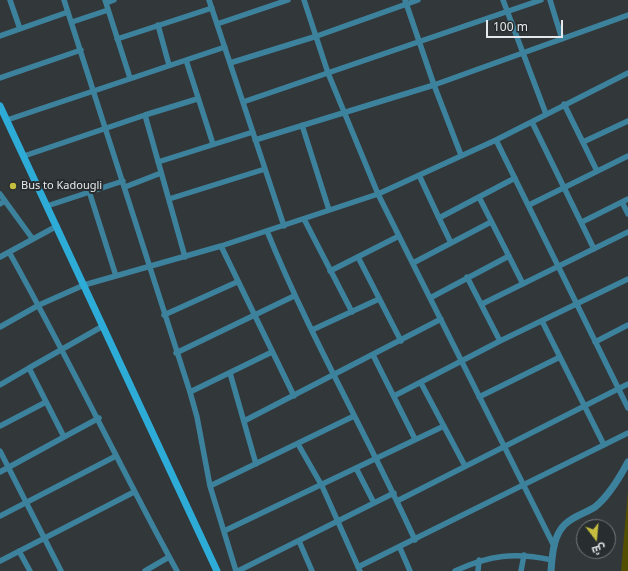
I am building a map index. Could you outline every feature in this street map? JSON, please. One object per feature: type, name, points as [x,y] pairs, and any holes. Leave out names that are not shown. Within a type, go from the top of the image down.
[{"type":"main road","points":[[0,106],[48,206],[217,571]]},
{"type":"street","points":[[10,0],[20,29]]},
{"type":"street","points":[[64,0],[106,127],[176,353],[190,392],[197,417],[210,486],[237,571],[394,493]]},
{"type":"street","points":[[114,0],[105,1],[130,78]]},
{"type":"street","points":[[209,0],[284,226]]},
{"type":"street","points":[[217,24],[288,0]]},
{"type":"street","points":[[304,0],[328,73],[378,194],[555,548]]},
{"type":"street","points":[[230,64],[317,36],[406,2],[418,0]]},
{"type":"street","points":[[503,0],[546,114]]},
{"type":"street","points":[[243,102],[541,0]]},
{"type":"street","points":[[550,0],[562,39]]},
{"type":"street","points":[[406,2],[434,85],[461,155]]},
{"type":"street","points":[[117,39],[212,8]]},
{"type":"street","points":[[72,22],[108,10]]},
{"type":"street","points":[[0,36],[68,12]]},
{"type":"street","points":[[255,140],[434,85],[628,14]]},
{"type":"street","points":[[158,25],[169,65]]},
{"type":"street","points":[[7,120],[225,47]]},
{"type":"street","points":[[0,78],[81,50]]},
{"type":"street","points":[[186,60],[197,99],[213,144]]},
{"type":"street","points":[[0,327],[39,306],[84,285],[221,246],[378,194],[496,140],[564,104],[628,73]]},
{"type":"street","points":[[24,156],[106,127],[197,99]]},
{"type":"street","points":[[564,104],[597,171]]},
{"type":"street","points":[[145,115],[185,256]]},
{"type":"street","points":[[532,122],[565,186],[594,249]]},
{"type":"street","points":[[583,142],[627,123]]},
{"type":"street","points":[[302,125],[329,210]]},
{"type":"street","points":[[158,162],[253,132]]},
{"type":"street","points":[[496,140],[628,408]]},
{"type":"street","points":[[529,205],[628,156]]},
{"type":"street","points":[[169,199],[265,169]]},
{"type":"street","points":[[48,206],[89,191],[124,184],[161,173]]},
{"type":"street","points":[[419,175],[451,243]]},
{"type":"street","points":[[439,218],[515,178]]},
{"type":"street","points":[[89,191],[116,276]]},
{"type":"street","points":[[0,194],[3,202],[32,238]]},
{"type":"street","points":[[479,197],[523,284]]},
{"type":"street","points":[[582,222],[628,199]]},
{"type":"street","points":[[622,202],[628,214]]},
{"type":"street","points":[[304,219],[352,312]]},
{"type":"street","points":[[413,263],[491,222]]},
{"type":"street","points":[[0,257],[32,238],[57,226]]},
{"type":"street","points":[[267,231],[294,296],[394,493],[415,540]]},
{"type":"street","points":[[482,304],[628,232]]},
{"type":"street","points":[[330,271],[399,236]]},
{"type":"street","points":[[221,246],[237,282],[294,396]]},
{"type":"street","points":[[9,252],[99,418],[134,492],[177,571]]},
{"type":"street","points":[[430,298],[509,256]]},
{"type":"street","points":[[358,257],[400,341]]},
{"type":"street","points":[[468,278],[500,341]]},
{"type":"street","points":[[394,396],[542,320],[628,279]]},
{"type":"street","points":[[164,315],[237,282]]},
{"type":"street","points":[[176,353],[294,296]]},
{"type":"street","points":[[312,330],[379,299]]},
{"type":"street","points":[[244,421],[441,319]]},
{"type":"street","points":[[542,320],[604,445]]},
{"type":"street","points":[[595,342],[628,325]]},
{"type":"street","points":[[0,385],[103,326]]},
{"type":"street","points":[[190,392],[272,352]]},
{"type":"street","points":[[373,355],[415,439]]},
{"type":"street","points":[[479,397],[560,357]]},
{"type":"street","points":[[29,368],[64,437]]},
{"type":"street","points":[[230,373],[256,464]]},
{"type":"street","points":[[421,383],[465,466]]},
{"type":"street","points":[[397,501],[628,384]]},
{"type":"street","points":[[0,426],[46,402]]},
{"type":"street","points":[[210,486],[354,416]]},
{"type":"street","points":[[0,472],[99,418]]},
{"type":"street","points":[[224,531],[322,486],[444,426]]},
{"type":"street","points":[[298,444],[322,486],[359,569],[628,433]]},
{"type":"street","points":[[0,451],[61,571]]},
{"type":"street","points":[[0,516],[116,456]]},
{"type":"street","points":[[551,571],[557,535],[562,527],[595,506],[603,499],[628,462]]},
{"type":"street","points":[[356,468],[374,503]]},
{"type":"street","points":[[0,561],[134,492]]},
{"type":"street","points":[[298,541],[312,571]]},
{"type":"street","points":[[400,548],[410,571]]},
{"type":"street","points":[[19,551],[30,571]]},
{"type":"street","points":[[455,571],[479,560],[524,555],[552,560]]},
{"type":"street","points":[[521,571],[524,555]]},
{"type":"street","points":[[145,571],[169,558]]},
{"type":"street","points":[[478,571],[479,560]]},
{"type":"shaded area","points":[[628,491],[628,571],[621,571]]},
{"type":"place","name":"Bus to Kadougli","points":[[13,186]]}]
